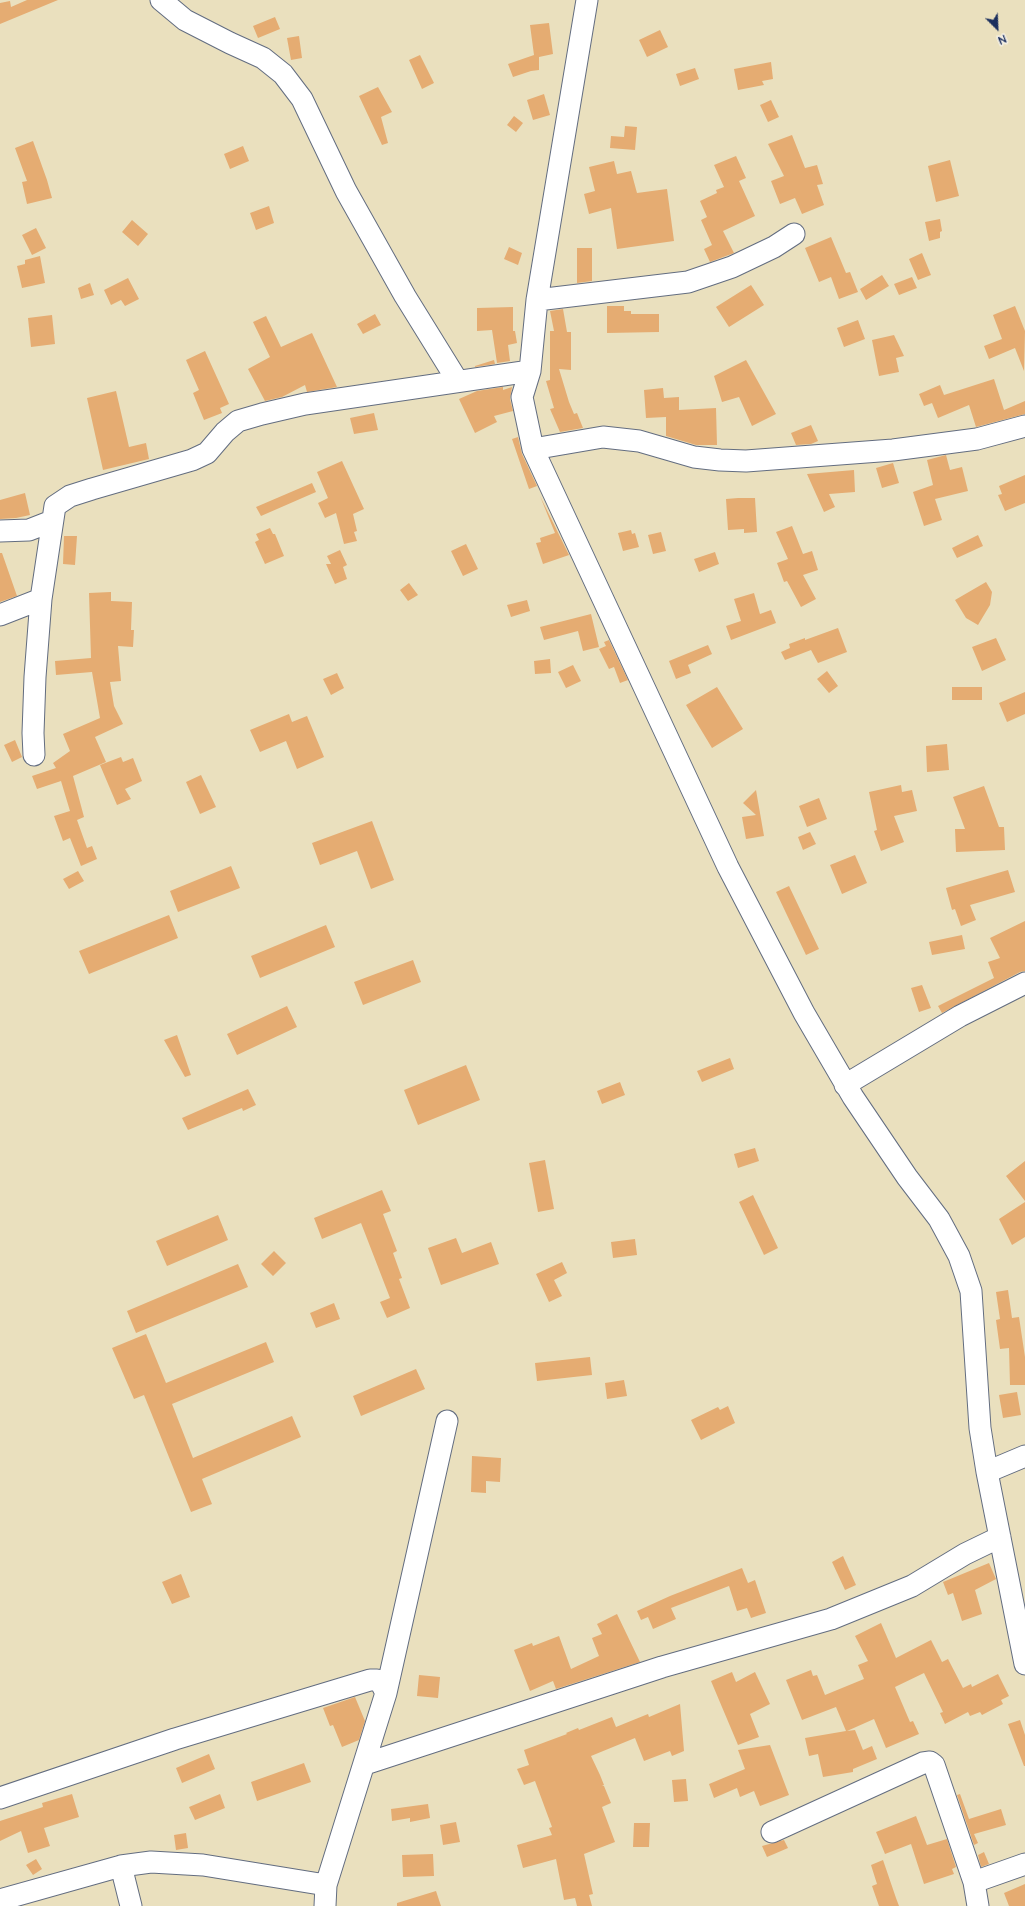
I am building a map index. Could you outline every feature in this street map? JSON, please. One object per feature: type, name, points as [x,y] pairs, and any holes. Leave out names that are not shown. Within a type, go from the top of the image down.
[{"type":"street","points":[[161,0],[185,20],[230,44],[263,58],[283,74],[302,99],[346,191],[406,296],[457,380]]},
{"type":"street","points":[[587,0],[537,300],[530,371],[522,397],[533,449],[728,867],[804,1013],[846,1085],[907,1177],[939,1219],[958,1256],[971,1291],[980,1428],[987,1472],[1025,1664]]},
{"type":"street","points":[[537,300],[688,282],[732,267],[774,247],[794,234]]},
{"type":"street","points":[[34,755],[33,733],[35,676],[41,599],[55,506],[70,496],[112,482],[192,460],[207,453],[225,432],[238,421],[305,404],[414,389],[457,380],[530,371]]},
{"type":"street","points":[[533,449],[603,437],[639,441],[685,456],[746,461],[893,450],[970,440],[1025,426]]},
{"type":"street","points":[[0,531],[29,530],[52,521]]},
{"type":"street","points":[[0,615],[41,599]]},
{"type":"street","points":[[846,1085],[960,1016],[1025,983]]},
{"type":"street","points":[[325,1906],[326,1885],[386,1693],[447,1421]]},
{"type":"street","points":[[987,1472],[1025,1456]]},
{"type":"street","points":[[365,1764],[662,1667],[831,1619],[912,1586],[965,1554],[1000,1537]]},
{"type":"street","points":[[0,1798],[175,1739],[370,1680],[377,1680],[381,1683],[386,1693]]},
{"type":"street","points":[[772,1832],[923,1763],[930,1762],[934,1765],[974,1882],[978,1906]]},
{"type":"street","points":[[0,1900],[121,1866],[151,1862],[203,1865],[326,1885]]},
{"type":"street","points":[[974,1882],[1025,1864]]},
{"type":"street","points":[[121,1866],[131,1906]]},
{"type":"building","points":[[27,0],[58,0],[0,24],[0,3],[10,1],[11,7]]},
{"type":"building","points":[[275,17],[280,29],[258,38],[253,26]]},
{"type":"building","points":[[549,23],[553,54],[539,57],[539,70],[513,77],[508,64],[534,55],[530,25]]},
{"type":"building","points":[[660,30],[668,47],[647,57],[639,40]]},
{"type":"building","points":[[299,36],[302,58],[291,60],[287,38]]},
{"type":"building","points":[[420,55],[434,83],[422,89],[409,60]]},
{"type":"building","points":[[771,62],[773,79],[762,81],[764,85],[738,90],[734,69]]},
{"type":"building","points":[[695,68],[699,79],[680,86],[676,74]]},
{"type":"building","points":[[378,87],[392,112],[381,117],[388,143],[382,145],[359,96]]},
{"type":"building","points":[[544,94],[550,115],[533,120],[527,100]]},
{"type":"building","points":[[771,100],[779,117],[768,122],[760,105]]},
{"type":"building","points":[[514,116],[523,123],[516,132],[507,125]]},
{"type":"building","points":[[625,126],[637,127],[635,150],[610,148],[611,136],[624,137]]},
{"type":"building","points":[[792,135],[805,168],[817,165],[823,184],[817,185],[824,205],[802,214],[795,198],[780,204],[771,181],[784,176],[768,144]]},
{"type":"building","points":[[33,141],[52,198],[27,204],[22,182],[27,181],[15,148]]},
{"type":"building","points":[[243,146],[249,161],[230,169],[224,154]]},
{"type":"building","points":[[736,156],[746,178],[739,181],[755,216],[723,231],[734,253],[710,262],[704,249],[712,245],[701,220],[707,217],[700,201],[717,193],[716,190],[724,187],[714,165]]},
{"type":"building","points":[[950,160],[959,196],[936,202],[928,166]]},
{"type":"building","points":[[614,161],[617,174],[631,171],[637,193],[667,189],[674,241],[617,249],[611,208],[589,214],[584,194],[595,191],[589,167]]},
{"type":"building","points":[[269,206],[274,223],[256,230],[250,213]]},
{"type":"building","points":[[940,219],[942,231],[940,232],[940,238],[929,241],[925,222]]},
{"type":"building","points":[[132,220],[148,234],[138,246],[122,232]]},
{"type":"building","points":[[36,228],[46,248],[32,255],[22,235]]},
{"type":"building","points":[[831,237],[846,273],[850,272],[858,292],[839,299],[831,277],[819,282],[805,248]]},
{"type":"building","points":[[509,247],[522,253],[518,265],[504,259]]},
{"type":"building","points":[[577,248],[592,248],[592,281],[577,283]]},
{"type":"building","points":[[922,253],[931,275],[918,280],[909,259]]},
{"type":"building","points":[[40,256],[45,283],[22,288],[17,266],[25,264],[25,260]]},
{"type":"building","points":[[882,275],[889,286],[866,300],[860,289]]},
{"type":"building","points":[[912,277],[917,288],[899,295],[894,284]]},
{"type":"building","points":[[128,278],[139,299],[125,306],[121,300],[111,305],[104,290]]},
{"type":"building","points":[[90,283],[94,295],[81,299],[78,288]]},
{"type":"building","points":[[751,285],[764,305],[729,327],[716,307]]},
{"type":"building","points":[[607,306],[624,306],[624,311],[631,311],[631,314],[659,314],[659,332],[607,333]]},
{"type":"building","points":[[1015,306],[1025,331],[1024,371],[1015,348],[989,359],[984,346],[1002,339],[993,315]]},
{"type":"building","points":[[513,307],[513,331],[515,331],[517,343],[508,345],[510,361],[497,363],[492,330],[477,331],[477,308]]},
{"type":"building","points":[[563,309],[567,332],[571,332],[571,370],[559,369],[569,402],[574,414],[577,413],[583,428],[560,432],[550,409],[554,408],[546,381],[550,380],[550,331],[554,331],[550,311]]},
{"type":"building","points":[[375,314],[381,325],[363,334],[357,324]]},
{"type":"building","points":[[52,315],[55,344],[31,347],[28,318]]},
{"type":"building","points":[[266,316],[281,347],[312,333],[337,387],[307,392],[305,385],[282,397],[265,401],[248,369],[270,357],[253,322]]},
{"type":"building","points":[[858,320],[865,339],[844,347],[837,328]]},
{"type":"building","points":[[894,335],[904,356],[896,358],[899,372],[879,376],[872,340]]},
{"type":"building","points":[[205,351],[229,404],[220,408],[222,413],[204,420],[193,393],[199,390],[186,360]]},
{"type":"building","points":[[494,360],[495,364],[475,367],[475,366]]},
{"type":"building","points":[[746,360],[776,414],[752,426],[739,397],[722,402],[714,376]]},
{"type":"building","points":[[994,379],[1004,410],[1025,401],[1025,414],[976,427],[969,405],[938,418],[932,403],[924,406],[919,394],[940,385],[944,395]]},
{"type":"building","points":[[503,387],[503,390],[512,387],[510,399],[513,411],[494,416],[497,422],[475,433],[459,399],[477,391]]},
{"type":"building","points":[[663,388],[664,398],[679,397],[679,410],[716,408],[717,445],[696,445],[666,436],[666,417],[646,418],[644,390]]},
{"type":"building","points":[[116,391],[129,447],[146,443],[149,459],[103,470],[87,398]]},
{"type":"building","points":[[374,413],[378,430],[354,434],[350,418]]},
{"type":"building","points":[[811,425],[818,441],[811,444],[796,445],[791,433]]},
{"type":"building","points":[[518,437],[522,454],[537,486],[529,489],[512,439]]},
{"type":"building","points":[[946,455],[950,470],[962,467],[968,491],[935,499],[942,520],[924,526],[913,492],[933,485],[927,460]]},
{"type":"building","points":[[342,461],[364,509],[353,514],[357,531],[354,532],[357,541],[344,544],[336,513],[325,518],[318,503],[328,498],[317,472]]},
{"type":"building","points":[[893,463],[899,483],[882,488],[876,468]]},
{"type":"building","points":[[854,470],[855,492],[829,494],[835,507],[824,512],[807,474]]},
{"type":"building","points":[[1025,475],[1025,503],[1005,511],[998,495],[1002,494],[999,486]]},
{"type":"building","points":[[312,483],[316,492],[261,516],[256,507]]},
{"type":"building","points":[[25,493],[30,515],[0,519],[0,500]]},
{"type":"building","points":[[540,496],[569,555],[543,564],[536,543],[541,542],[540,538],[555,533]]},
{"type":"building","points":[[755,498],[757,532],[744,533],[744,529],[728,530],[726,499]]},
{"type":"building","points":[[792,526],[803,554],[812,551],[818,570],[803,575],[816,599],[801,607],[787,581],[784,582],[777,563],[788,559],[776,532]]},
{"type":"building","points":[[270,528],[273,534],[275,534],[284,556],[265,564],[255,542],[259,540],[256,534]]},
{"type":"building","points":[[631,530],[632,534],[635,533],[639,547],[623,551],[618,533]]},
{"type":"building","points":[[661,532],[666,551],[653,554],[648,535]]},
{"type":"building","points":[[978,535],[983,546],[957,558],[952,548]]},
{"type":"building","points":[[64,536],[77,536],[75,565],[63,564]]},
{"type":"building","points":[[466,544],[478,569],[463,576],[451,551]]},
{"type":"building","points":[[340,550],[347,565],[343,567],[347,579],[335,584],[326,564],[331,564],[327,556]]},
{"type":"building","points":[[715,552],[719,564],[699,572],[694,559]]},
{"type":"building","points":[[0,553],[2,553],[17,596],[0,602]]},
{"type":"building","points":[[986,582],[992,592],[990,605],[978,625],[966,618],[955,600]]},
{"type":"building","points":[[409,583],[418,595],[408,601],[400,590]]},
{"type":"building","points":[[111,592],[111,601],[132,602],[131,630],[134,630],[133,647],[118,646],[121,681],[110,682],[114,706],[123,724],[95,737],[106,762],[73,776],[84,817],[77,820],[87,848],[92,846],[97,859],[81,866],[70,838],[63,841],[54,816],[70,811],[61,781],[37,789],[32,776],[56,768],[53,763],[70,751],[63,734],[100,718],[92,672],[56,675],[55,661],[91,658],[89,593]]},
{"type":"building","points":[[754,593],[760,614],[771,610],[776,623],[731,640],[726,626],[741,621],[734,599]]},
{"type":"building","points":[[527,600],[530,611],[511,617],[507,605]]},
{"type":"building","points":[[591,614],[599,647],[583,651],[578,631],[544,640],[540,627]]},
{"type":"building","points":[[838,628],[847,652],[818,663],[811,650],[785,660],[781,652],[790,648],[789,644]]},
{"type":"building","points":[[996,638],[1006,660],[982,671],[972,647]]},
{"type":"building","points":[[609,640],[628,680],[620,683],[614,667],[609,669],[599,649],[606,646],[604,642]]},
{"type":"building","points":[[708,645],[712,654],[688,665],[691,673],[676,679],[669,661]]},
{"type":"building","points":[[550,659],[551,673],[535,674],[534,661]]},
{"type":"building","points":[[573,665],[581,681],[566,688],[558,672]]},
{"type":"building","points":[[827,671],[838,686],[829,693],[817,679]]},
{"type":"building","points":[[337,673],[344,688],[331,695],[323,679]]},
{"type":"building","points":[[717,687],[743,729],[712,748],[686,705]]},
{"type":"building","points":[[952,687],[982,687],[982,700],[952,700]]},
{"type":"building","points":[[1025,692],[1025,714],[1007,722],[999,703]]},
{"type":"building","points":[[289,714],[292,722],[307,716],[324,757],[297,769],[286,741],[260,752],[250,730]]},
{"type":"building","points":[[15,740],[22,757],[12,762],[4,745]]},
{"type":"building","points":[[947,744],[949,770],[927,772],[926,746]]},
{"type":"building","points":[[121,757],[123,762],[133,758],[142,781],[125,789],[131,799],[117,805],[100,765]]},
{"type":"building","points":[[201,775],[216,807],[200,814],[186,782]]},
{"type":"building","points":[[901,785],[902,792],[912,790],[917,811],[894,816],[904,842],[881,851],[874,831],[877,830],[869,792]]},
{"type":"building","points":[[984,786],[999,827],[1004,827],[1005,850],[956,852],[955,829],[965,829],[953,797]]},
{"type":"building","points":[[756,790],[764,836],[746,839],[742,817],[756,815],[743,803]]},
{"type":"building","points":[[819,798],[827,819],[807,827],[799,806]]},
{"type":"building","points":[[372,821],[394,880],[371,889],[357,851],[320,865],[312,843]]},
{"type":"building","points":[[810,832],[816,844],[803,850],[798,837]]},
{"type":"building","points":[[855,855],[867,883],[842,894],[830,865]]},
{"type":"building","points":[[231,866],[240,888],[178,912],[170,891]]},
{"type":"building","points":[[1008,870],[1015,892],[970,905],[976,920],[961,926],[955,909],[952,910],[946,888]]},
{"type":"building","points":[[78,871],[84,881],[69,889],[63,879]]},
{"type":"building","points":[[789,886],[819,949],[806,955],[776,892]]},
{"type":"building","points":[[169,915],[178,938],[89,974],[79,951]]},
{"type":"building","points":[[1025,921],[1025,971],[1020,972],[942,1013],[938,1006],[994,978],[988,962],[1000,958],[990,938]]},
{"type":"building","points":[[326,925],[335,947],[260,978],[251,956]]},
{"type":"building","points":[[962,935],[965,949],[932,955],[929,942]]},
{"type":"building","points":[[413,960],[421,982],[363,1005],[354,982]]},
{"type":"building","points":[[922,985],[931,1008],[919,1012],[911,988]]},
{"type":"building","points":[[287,1006],[297,1027],[237,1055],[227,1034]]},
{"type":"building","points":[[177,1035],[191,1075],[185,1077],[164,1040]]},
{"type":"building","points":[[730,1058],[734,1069],[702,1082],[697,1071]]},
{"type":"building","points":[[466,1065],[480,1100],[418,1125],[404,1090]]},
{"type":"building","points":[[620,1082],[625,1095],[602,1104],[597,1091]]},
{"type":"building","points":[[248,1089],[256,1105],[243,1111],[242,1108],[188,1130],[182,1118]]},
{"type":"building","points":[[755,1148],[759,1161],[738,1168],[734,1154]]},
{"type":"building","points":[[545,1160],[554,1209],[538,1212],[529,1163]]},
{"type":"building","points":[[1025,1161],[1025,1201],[1006,1176]]},
{"type":"building","points":[[382,1190],[391,1211],[383,1214],[397,1251],[393,1253],[402,1278],[399,1279],[410,1308],[387,1318],[380,1302],[390,1298],[361,1223],[322,1239],[314,1218]]},
{"type":"building","points":[[753,1195],[778,1248],[764,1255],[739,1202]]},
{"type":"building","points":[[1025,1202],[1025,1237],[1012,1245],[999,1219]]},
{"type":"building","points":[[218,1215],[228,1240],[167,1266],[156,1241]]},
{"type":"building","points":[[456,1238],[462,1253],[491,1242],[499,1264],[441,1285],[428,1248]]},
{"type":"building","points":[[635,1239],[637,1255],[613,1258],[611,1242]]},
{"type":"building","points":[[274,1251],[286,1263],[273,1276],[261,1264]]},
{"type":"building","points":[[562,1262],[567,1273],[554,1280],[562,1296],[549,1302],[536,1274]]},
{"type":"building","points":[[238,1264],[248,1287],[136,1333],[127,1311]]},
{"type":"building","points":[[1008,1290],[1012,1318],[1019,1317],[1025,1357],[1025,1385],[1010,1385],[1009,1348],[1000,1349],[996,1320],[1000,1319],[996,1292]]},
{"type":"building","points":[[334,1303],[340,1319],[316,1328],[310,1313]]},
{"type":"building","points":[[146,1334],[166,1383],[266,1342],[274,1362],[172,1404],[193,1458],[292,1416],[301,1437],[202,1479],[212,1504],[191,1512],[144,1395],[134,1399],[112,1348]]},
{"type":"building","points":[[590,1357],[592,1375],[537,1381],[535,1363]]},
{"type":"building","points":[[416,1369],[425,1389],[361,1416],[353,1396]]},
{"type":"building","points":[[624,1380],[627,1396],[607,1399],[605,1383]]},
{"type":"building","points":[[1017,1392],[1021,1415],[1003,1418],[999,1395]]},
{"type":"building","points":[[728,1406],[735,1423],[701,1440],[691,1420],[718,1407],[720,1410]]},
{"type":"building","points":[[472,1456],[501,1458],[500,1482],[486,1481],[486,1493],[471,1492]]},
{"type":"building","points":[[843,1556],[856,1585],[845,1590],[832,1562]]},
{"type":"building","points":[[989,1563],[996,1579],[975,1590],[982,1614],[962,1621],[953,1593],[948,1595],[943,1582]]},
{"type":"building","points":[[742,1568],[748,1583],[755,1580],[766,1613],[751,1618],[747,1608],[737,1611],[729,1586],[671,1608],[676,1619],[653,1629],[648,1617],[641,1620],[637,1611],[670,1596]]},
{"type":"building","points":[[181,1574],[190,1597],[172,1604],[162,1582]]},
{"type":"building","points":[[617,1614],[640,1662],[556,1689],[553,1681],[530,1691],[514,1650],[532,1643],[533,1646],[559,1636],[571,1669],[599,1656],[592,1638],[602,1634],[597,1624]]},
{"type":"building","points":[[881,1623],[896,1658],[931,1640],[942,1662],[948,1659],[963,1688],[971,1684],[972,1687],[998,1674],[1009,1696],[1001,1700],[1003,1704],[982,1715],[980,1712],[970,1716],[968,1712],[945,1724],[940,1713],[943,1712],[924,1673],[895,1687],[910,1722],[913,1721],[919,1734],[886,1748],[874,1719],[847,1731],[855,1730],[863,1750],[872,1746],[877,1759],[853,1769],[853,1772],[823,1777],[818,1754],[809,1756],[805,1738],[846,1731],[836,1707],[802,1720],[786,1680],[811,1670],[813,1676],[817,1675],[825,1695],[864,1679],[858,1665],[868,1661],[855,1636]]},
{"type":"building","points":[[732,1672],[736,1682],[755,1672],[770,1704],[750,1714],[759,1737],[738,1745],[711,1681]]},
{"type":"building","points":[[419,1675],[440,1677],[438,1698],[417,1696]]},
{"type":"building","points":[[355,1697],[365,1721],[359,1740],[342,1747],[333,1725],[330,1726],[323,1708]]},
{"type":"building","points":[[680,1704],[684,1751],[672,1756],[670,1751],[644,1761],[635,1738],[591,1756],[604,1785],[602,1786],[604,1786],[611,1803],[602,1807],[615,1842],[584,1854],[593,1894],[589,1895],[592,1906],[577,1906],[575,1898],[564,1900],[556,1859],[523,1868],[517,1845],[552,1835],[549,1828],[552,1827],[535,1781],[524,1785],[517,1769],[529,1765],[524,1750],[567,1734],[566,1733],[578,1728],[579,1730],[612,1717],[616,1727],[648,1714],[649,1717]]},
{"type":"building","points":[[1020,1720],[1025,1735],[1025,1766],[1008,1724]]},
{"type":"building","points":[[770,1745],[789,1795],[760,1806],[754,1791],[740,1797],[737,1788],[714,1798],[709,1784],[745,1769],[738,1750]]},
{"type":"building","points":[[209,1754],[215,1769],[182,1783],[176,1768]]},
{"type":"building","points":[[304,1763],[311,1782],[257,1801],[251,1782]]},
{"type":"building","points":[[686,1779],[688,1801],[674,1802],[672,1780]]},
{"type":"building","points":[[72,1794],[79,1817],[44,1828],[50,1846],[28,1853],[21,1831],[0,1841],[0,1821],[43,1807],[42,1803]]},
{"type":"building","points":[[220,1794],[225,1808],[195,1820],[189,1807]]},
{"type":"building","points":[[960,1794],[969,1819],[1001,1809],[1006,1825],[974,1834],[978,1843],[974,1845],[957,1795]]},
{"type":"building","points":[[428,1804],[430,1818],[410,1822],[410,1818],[392,1821],[391,1809]]},
{"type":"building","points":[[916,1816],[927,1845],[947,1839],[956,1867],[952,1869],[954,1874],[924,1884],[911,1844],[885,1854],[876,1832]]},
{"type":"building","points":[[456,1822],[460,1842],[443,1845],[440,1825]]},
{"type":"building","points":[[634,1823],[650,1823],[649,1847],[633,1847]]},
{"type":"building","points":[[186,1833],[188,1848],[176,1850],[174,1835]]},
{"type":"building","points":[[784,1840],[788,1848],[767,1857],[762,1846]]},
{"type":"building","points":[[984,1852],[989,1864],[981,1867],[978,1855]]},
{"type":"building","points":[[433,1854],[434,1876],[403,1877],[402,1855]]},
{"type":"building","points":[[36,1859],[42,1869],[33,1875],[26,1865]]},
{"type":"building","points":[[883,1860],[899,1906],[879,1906],[872,1886],[877,1884],[871,1865]]},
{"type":"building","points":[[1025,1884],[1025,1906],[1009,1906],[1004,1893]]},
{"type":"building","points":[[436,1891],[441,1906],[397,1906],[397,1903]]}]
